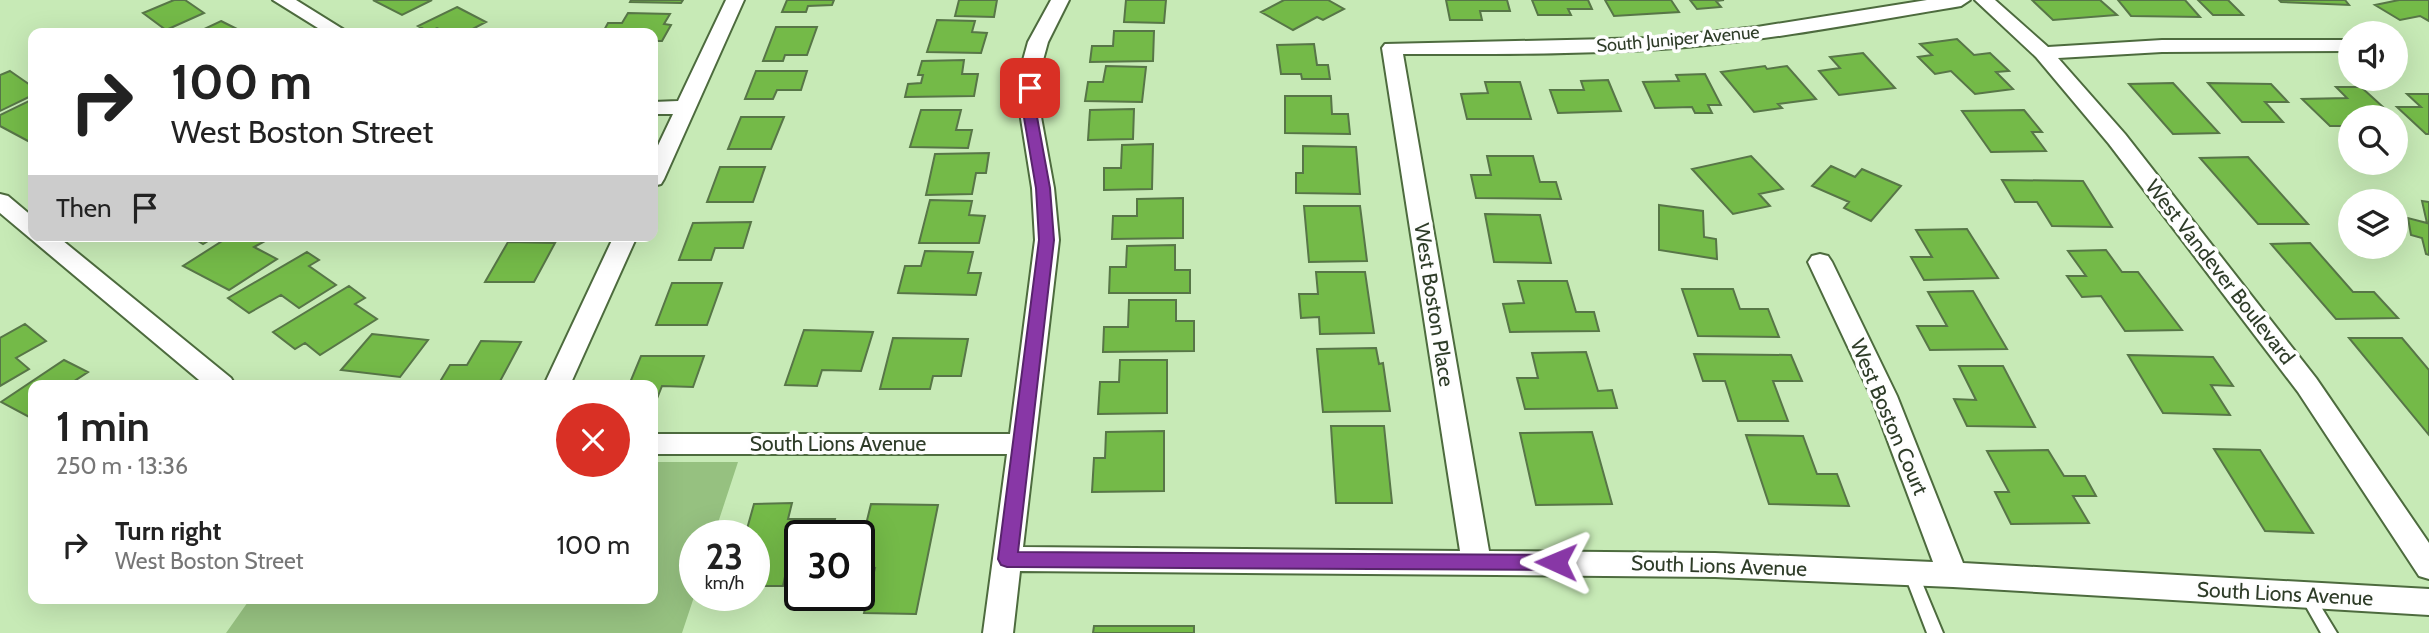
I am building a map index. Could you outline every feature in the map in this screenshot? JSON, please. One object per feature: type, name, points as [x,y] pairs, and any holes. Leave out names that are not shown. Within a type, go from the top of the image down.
[{"type":"street","points":[[282,0],[331,28]]},
{"type":"street","points":[[658,168],[735,0]]},
{"type":"street","points":[[998,633],[1047,240],[1043,188],[1029,106],[1030,71],[1038,42],[1060,0]]},
{"type":"street","name":"South Juniper Avenue","points":[[1392,48],[1538,48],[1687,41],[1756,33],[1961,0]]},
{"type":"street","name":"West Vandever Boulevard","points":[[1984,0],[2043,52],[2117,139],[2307,385],[2429,567]]},
{"type":"street","points":[[2043,52],[2162,46],[2338,45]]},
{"type":"street","name":"West Boston Place","points":[[1392,48],[1476,561]]},
{"type":"street","points":[[658,108],[686,107]]},
{"type":"street","points":[[0,201],[28,225]]},
{"type":"street","points":[[49,242],[216,380]]},
{"type":"street","points":[[560,380],[623,242]]},
{"type":"street","name":"West Boston Court","points":[[1820,262],[1884,396],[1953,575]]},
{"type":"street","name":"South Lions Avenue","points":[[658,444],[1023,444]]},
{"type":"street","name":"South Lions Avenue","points":[[1007,559],[1715,565],[1953,575],[2429,602]]},
{"type":"lane","points":[[1912,573],[1935,633]]},
{"type":"lane","points":[[2307,596],[2329,633]]},
{"type":"green space","points":[[658,462],[738,462],[719,520],[679,520],[679,611],[689,611],[682,633],[226,633],[246,604],[658,604]]},
{"type":"building","points":[[174,0],[185,0],[204,13],[170,28],[163,28],[143,13]]},
{"type":"building","points":[[373,0],[432,0],[402,15]]},
{"type":"building","points":[[683,0],[681,3],[630,2]]},
{"type":"building","points":[[787,0],[834,0],[832,5],[808,6],[806,12],[782,12]]},
{"type":"building","points":[[959,0],[997,0],[994,17],[955,16]]},
{"type":"building","points":[[1126,0],[1166,0],[1164,23],[1124,22]]},
{"type":"building","points":[[1284,0],[1328,0],[1344,9],[1323,20],[1317,17],[1293,30],[1261,12]]},
{"type":"building","points":[[1446,0],[1507,0],[1510,11],[1480,11],[1482,20],[1450,20]]},
{"type":"building","points":[[1532,0],[1588,0],[1592,9],[1568,9],[1571,15],[1538,15]]},
{"type":"building","points":[[1605,0],[1671,0],[1679,12],[1614,16]]},
{"type":"building","points":[[1690,0],[1724,0],[1716,1],[1721,7],[1697,9]]},
{"type":"building","points":[[2032,0],[2100,0],[2117,15],[2053,20]]},
{"type":"building","points":[[2118,0],[2185,0],[2200,17],[2131,16]]},
{"type":"building","points":[[2198,0],[2228,0],[2243,15],[2213,15]]},
{"type":"building","points":[[2279,0],[2345,0],[2349,5],[2281,2]]},
{"type":"building","points":[[2399,0],[2429,0],[2429,21],[2420,16],[2400,20],[2375,5]]},
{"type":"building","points":[[457,7],[486,22],[475,28],[418,26]]},
{"type":"building","points":[[628,13],[670,14],[664,24],[671,25],[662,41],[658,41],[658,28],[605,28],[608,23],[622,23]]},
{"type":"building","points":[[937,20],[975,21],[972,32],[987,33],[981,53],[927,52]]},
{"type":"building","points":[[221,21],[235,28],[206,28]]},
{"type":"building","points":[[776,27],[817,27],[807,55],[785,55],[783,61],[763,61]]},
{"type":"building","points":[[1114,31],[1154,31],[1153,61],[1090,62],[1092,46],[1113,46]]},
{"type":"building","points":[[1957,39],[1974,55],[1990,53],[2009,71],[1996,72],[2013,89],[1975,94],[1951,71],[1935,74],[1918,57],[1932,55],[1920,44]]},
{"type":"building","points":[[1314,44],[1317,65],[1328,65],[1330,79],[1302,79],[1301,74],[1281,74],[1277,45]]},
{"type":"building","points":[[1863,53],[1895,88],[1839,95],[1819,71],[1840,68],[1830,57]]},
{"type":"building","points":[[964,60],[962,74],[978,74],[974,96],[905,97],[908,84],[921,83],[923,75],[918,75],[922,61]]},
{"type":"building","points":[[1106,66],[1146,67],[1142,102],[1085,101],[1088,82],[1103,82]]},
{"type":"building","points":[[1765,66],[1767,69],[1787,66],[1816,99],[1778,104],[1782,108],[1754,112],[1721,72]]},
{"type":"building","points":[[10,71],[28,84],[28,97],[0,111],[0,75]]},
{"type":"building","points":[[756,71],[807,71],[801,90],[777,90],[773,99],[745,99]]},
{"type":"building","points":[[1705,74],[1721,105],[1708,105],[1712,113],[1695,113],[1692,107],[1655,108],[1643,82],[1679,81],[1676,75]]},
{"type":"building","points":[[1608,80],[1621,111],[1558,113],[1550,90],[1584,90],[1581,81]]},
{"type":"building","points":[[1485,82],[1520,82],[1531,119],[1467,119],[1461,94],[1488,93]]},
{"type":"building","points":[[2173,83],[2219,133],[2173,134],[2129,84]]},
{"type":"building","points":[[2208,83],[2271,84],[2288,102],[2265,102],[2283,122],[2242,122]]},
{"type":"building","points":[[2340,91],[2365,91],[2381,105],[2338,105],[2338,126],[2330,126],[2302,99],[2347,98]]},
{"type":"building","points":[[2407,94],[2429,94],[2429,134],[2408,117],[2408,107],[2421,107]]},
{"type":"building","points":[[1285,96],[1331,96],[1332,114],[1348,114],[1350,134],[1285,133]]},
{"type":"building","points":[[28,101],[28,141],[0,126],[0,115]]},
{"type":"building","points":[[1134,109],[1133,139],[1088,140],[1090,110]]},
{"type":"building","points":[[921,110],[961,110],[956,130],[972,130],[968,148],[910,147]]},
{"type":"building","points":[[2024,110],[2042,132],[2032,132],[2046,151],[1991,152],[1962,111]]},
{"type":"building","points":[[741,117],[784,117],[771,149],[728,149]]},
{"type":"building","points":[[1153,144],[1152,189],[1104,190],[1104,168],[1121,168],[1122,145]]},
{"type":"building","points":[[1303,146],[1356,147],[1360,194],[1296,193],[1296,173],[1303,173]]},
{"type":"building","points":[[989,153],[986,173],[976,173],[972,194],[926,195],[935,154]]},
{"type":"building","points":[[1487,156],[1533,156],[1540,182],[1556,182],[1561,199],[1476,198],[1471,175],[1491,175]]},
{"type":"building","points":[[1751,156],[1783,189],[1759,194],[1770,206],[1733,214],[1692,169]]},
{"type":"building","points":[[2248,157],[2308,224],[2258,224],[2200,158]]},
{"type":"building","points":[[1831,166],[1855,177],[1862,169],[1901,186],[1871,221],[1844,208],[1849,202],[1812,186]]},
{"type":"building","points":[[720,167],[765,167],[753,202],[707,202]]},
{"type":"building","points":[[2002,180],[2083,181],[2112,227],[2052,226],[2037,202],[2015,202]]},
{"type":"building","points":[[1183,198],[1183,238],[1112,239],[1113,216],[1137,216],[1137,199]]},
{"type":"building","points":[[930,200],[972,201],[969,215],[985,216],[979,243],[919,243]]},
{"type":"building","points":[[2422,201],[2429,202],[2429,255],[2426,254],[2422,238],[2411,235],[2408,218],[2427,223]]},
{"type":"building","points":[[1659,205],[1703,211],[1704,237],[1716,239],[1717,259],[1659,250]]},
{"type":"building","points":[[1304,206],[1360,206],[1367,261],[1309,262]]},
{"type":"building","points":[[1485,214],[1540,215],[1551,263],[1494,262]]},
{"type":"building","points":[[751,222],[743,248],[715,248],[711,260],[679,260],[693,223]]},
{"type":"building","points":[[1967,229],[1998,278],[1924,280],[1911,257],[1932,257],[1916,230]]},
{"type":"building","points":[[221,242],[263,242],[254,247],[277,259],[229,290],[183,266]]},
{"type":"building","points":[[508,242],[555,243],[534,282],[485,282]]},
{"type":"building","points":[[2310,243],[2353,292],[2374,292],[2398,318],[2336,319],[2271,244]]},
{"type":"building","points":[[1175,245],[1175,270],[1190,270],[1190,293],[1109,293],[1110,267],[1126,267],[1127,246]]},
{"type":"building","points":[[2106,250],[2122,272],[2138,272],[2182,330],[2125,331],[2101,296],[2082,297],[2067,276],[2086,276],[2068,251]]},
{"type":"building","points":[[925,251],[973,252],[968,273],[981,273],[976,295],[898,293],[905,266],[921,266]]},
{"type":"building","points":[[307,252],[319,260],[309,266],[336,285],[299,308],[281,295],[249,313],[228,298]]},
{"type":"building","points":[[1316,272],[1365,272],[1374,333],[1320,334],[1319,317],[1301,318],[1299,294],[1318,294]]},
{"type":"building","points":[[1518,281],[1567,281],[1576,312],[1594,312],[1599,331],[1510,332],[1503,304],[1524,303]]},
{"type":"building","points":[[672,283],[722,283],[707,325],[656,325]]},
{"type":"building","points":[[349,286],[365,298],[355,304],[377,319],[320,355],[305,343],[295,349],[273,332]]},
{"type":"building","points":[[1682,289],[1733,289],[1740,309],[1768,309],[1779,337],[1698,336]]},
{"type":"building","points":[[1973,291],[2007,349],[1930,350],[1917,326],[1947,326],[1928,292]]},
{"type":"building","points":[[1129,300],[1176,300],[1176,321],[1194,321],[1194,351],[1103,352],[1104,327],[1128,327]]},
{"type":"building","points":[[25,324],[46,341],[16,358],[29,369],[0,386],[0,338]]},
{"type":"building","points":[[804,330],[873,332],[861,371],[822,370],[817,386],[785,385]]},
{"type":"building","points":[[372,334],[428,340],[400,377],[341,370]]},
{"type":"building","points":[[893,338],[968,339],[961,376],[933,376],[930,389],[880,389]]},
{"type":"building","points":[[2349,338],[2402,338],[2429,370],[2429,435]]},
{"type":"building","points":[[481,341],[521,342],[501,380],[441,380],[450,365],[467,365]]},
{"type":"building","points":[[1376,348],[1379,364],[1383,363],[1390,411],[1323,412],[1317,349]]},
{"type":"building","points":[[1586,352],[1598,391],[1612,390],[1617,408],[1525,409],[1517,378],[1538,378],[1532,353]]},
{"type":"building","points":[[1694,354],[1791,355],[1802,381],[1773,381],[1788,421],[1738,421],[1725,381],[1703,381]]},
{"type":"building","points":[[2128,355],[2213,357],[2233,386],[2211,385],[2230,415],[2163,413]]},
{"type":"building","points":[[641,356],[704,356],[693,387],[662,386],[658,396],[658,380],[631,380]]},
{"type":"building","points":[[64,360],[88,372],[76,380],[34,380]]},
{"type":"building","points":[[1120,360],[1167,360],[1167,413],[1098,414],[1100,382],[1119,382]]},
{"type":"building","points":[[1959,366],[2003,366],[2035,427],[1967,426],[1954,399],[1976,400]]},
{"type":"building","points":[[28,384],[28,416],[1,402]]},
{"type":"building","points":[[1331,426],[1384,426],[1392,503],[1336,503]]},
{"type":"building","points":[[1164,431],[1164,491],[1092,492],[1094,458],[1105,458],[1106,432]]},
{"type":"building","points":[[1592,432],[1612,504],[1536,505],[1520,433]]},
{"type":"building","points":[[1746,435],[1803,436],[1817,474],[1837,474],[1849,506],[1769,504]]},
{"type":"building","points":[[2214,449],[2260,450],[2313,533],[2265,531]]},
{"type":"building","points":[[2048,450],[2064,476],[2085,476],[2096,496],[2073,496],[2089,523],[2011,524],[1995,492],[2009,492],[1987,451]]},
{"type":"building","points":[[792,503],[788,519],[835,519],[784,520],[783,586],[770,586],[770,520],[750,520],[754,504]]},
{"type":"building","points":[[871,504],[938,505],[916,614],[864,613],[875,611],[875,520],[867,520]]},
{"type":"building","points":[[1094,626],[1194,626],[1194,633],[1093,633]]},
{"type":"route","points":[[1030,88],[1033,143],[1043,188],[1047,240],[1007,559],[1556,562]]}]
